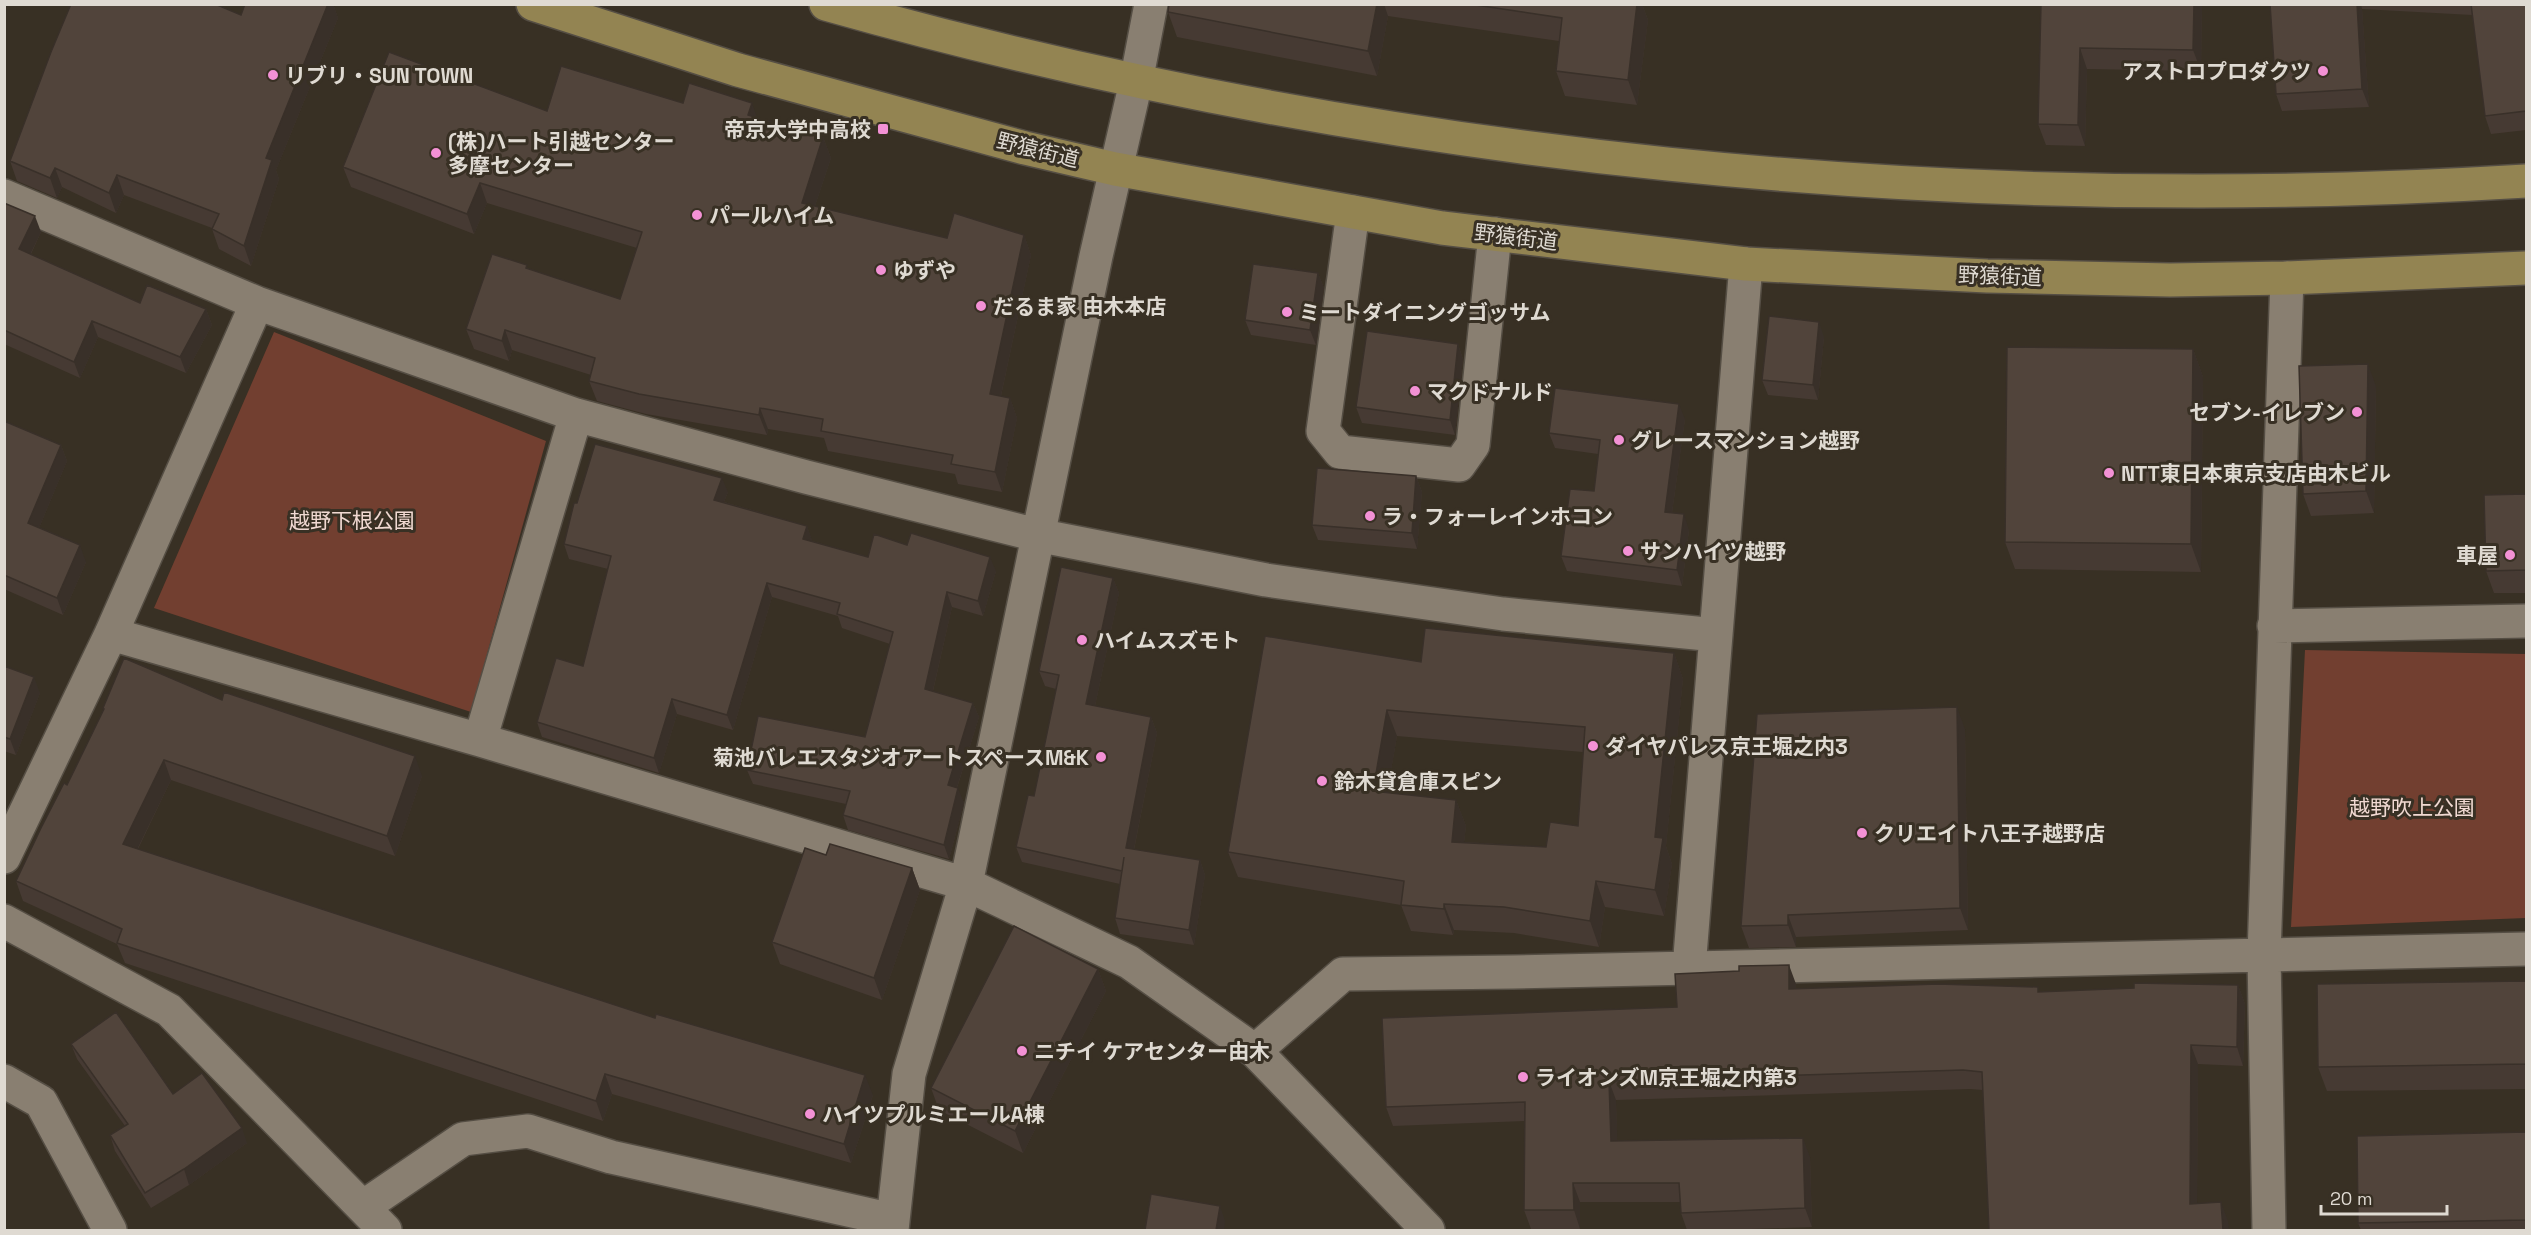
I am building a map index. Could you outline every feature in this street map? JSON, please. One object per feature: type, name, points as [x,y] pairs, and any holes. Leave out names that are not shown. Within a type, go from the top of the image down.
[{"type":"main road","name":"野猿街道","points":[[533,4],[738,70],[1025,148],[1115,168],[1442,228],[1746,264],[2081,279],[2288,278],[2526,268]]},
{"type":"main road","points":[[826,4],[1136,82],[1276,109],[1443,137],[1658,164],[1853,181],[1956,187],[2136,191],[2321,191],[2526,181]]},
{"type":"street","points":[[4,921],[169,1010],[374,1219],[462,1139],[528,1131],[611,1157],[892,1225],[909,1074],[966,884],[1037,535],[1151,4]]},
{"type":"street","points":[[4,196],[257,303],[576,415],[806,477],[1037,535],[1266,580],[1503,614],[1716,635]]},
{"type":"street","points":[[1353,212],[1323,431],[1340,452],[1459,465],[1473,445],[1495,234]]},
{"type":"street","points":[[1689,968],[1746,264]]},
{"type":"street","points":[[2269,1230],[2264,955],[2288,278]]},
{"type":"street","points":[[4,857],[111,634],[257,303]]},
{"type":"street","points":[[480,740],[576,415]]},
{"type":"street","points":[[2274,626],[2526,621]]},
{"type":"street","points":[[111,634],[480,740],[966,884],[1129,962],[1255,1051],[1428,1230]]},
{"type":"street","points":[[1255,1051],[1343,974],[2526,949]]},
{"type":"street","points":[[4,1081],[41,1102],[110,1230]]},
{"type":"green space","name":"越野下根公園","points":[[274,332],[546,441],[471,712],[154,608]]},
{"type":"green space","name":"越野吹上公園","points":[[2305,650],[2526,654],[2526,918],[2291,927]]},
{"type":"building","points":[[71,4],[215,4],[241,15],[245,4],[328,4],[266,158],[272,160],[244,246],[212,229],[219,214],[117,175],[109,193],[55,168],[50,178],[10,161]]},
{"type":"building","points":[[1169,4],[1377,4],[1368,51],[1168,12]]},
{"type":"building","points":[[1469,4],[1637,4],[1628,80],[1556,71],[1562,18]]},
{"type":"building","points":[[2041,4],[2194,4],[2193,50],[2080,48],[2078,125],[2038,124]]},
{"type":"building","name":"アストロプロダクツ","points":[[2270,4],[2357,4],[2362,89],[2276,94]]},
{"type":"building","points":[[2471,4],[2526,4],[2526,111],[2485,116]]},
{"type":"building","points":[[389,52],[547,111],[561,66],[683,103],[689,83],[752,103],[748,115],[823,137],[802,203],[947,238],[954,213],[1024,235],[990,394],[1010,398],[995,472],[951,464],[953,455],[821,431],[823,419],[760,408],[759,415],[639,394],[589,381],[595,358],[505,330],[502,341],[466,329],[492,254],[527,265],[526,268],[620,299],[642,232],[480,183],[467,214],[343,167]]},
{"type":"building","points":[[4,203],[35,216],[19,249],[140,303],[147,285],[206,309],[180,357],[92,321],[74,362],[4,330]]},
{"type":"building","name":"ミートダイニングゴッサム","points":[[1253,264],[1318,273],[1310,330],[1245,320]]},
{"type":"building","points":[[1769,316],[1819,322],[1813,385],[1762,380]]},
{"type":"building","name":"マクドナルド","points":[[1367,331],[1458,344],[1450,420],[1356,407]]},
{"type":"building","name":"NTT東日本東京支店由木ビル","points":[[2007,347],[2193,349],[2191,544],[2005,542]]},
{"type":"building","points":[[2368,364],[2366,491],[2303,494],[2299,366]]},
{"type":"building","points":[[1555,388],[1679,404],[1665,512],[1684,514],[1677,570],[1561,556],[1570,489],[1594,491],[1600,440],[1549,433]]},
{"type":"building","points":[[4,421],[61,445],[28,523],[80,545],[57,598],[4,575]]},
{"type":"building","points":[[595,444],[722,478],[714,500],[807,526],[803,539],[868,557],[874,534],[907,545],[911,533],[990,557],[978,601],[947,592],[925,689],[973,703],[948,785],[958,788],[944,845],[843,815],[850,791],[747,770],[758,716],[865,737],[893,632],[837,614],[840,603],[767,583],[727,715],[672,699],[654,758],[537,722],[556,658],[583,666],[611,556],[564,544],[574,503],[577,503]]},
{"type":"building","name":"ラ・フォーレインホコン","points":[[1317,468],[1416,476],[1412,533],[1312,525]]},
{"type":"building","points":[[2526,494],[2526,570],[2486,571],[2484,495]]},
{"type":"building","points":[[1061,567],[1113,578],[1086,704],[1151,717],[1126,848],[1200,860],[1189,930],[1115,918],[1122,871],[1016,847],[1028,795],[1034,796],[1059,675],[1039,671]]},
{"type":"building","points":[[1425,628],[1674,653],[1655,837],[1663,838],[1655,890],[1596,881],[1590,921],[1504,907],[1444,904],[1444,909],[1401,905],[1404,881],[1228,852],[1265,636],[1421,662]],"holes":[[[1387,710],[1585,727],[1578,826],[1550,822],[1546,847],[1452,842],[1456,800],[1373,791]]]},
{"type":"building","points":[[124,658],[222,700],[224,692],[415,756],[387,836],[164,760],[123,844],[655,1018],[656,1014],[865,1075],[844,1144],[605,1074],[596,1101],[117,943],[122,929],[16,881],[64,783],[67,785],[104,709]]},
{"type":"building","points":[[4,666],[34,677],[10,739],[4,737]]},
{"type":"building","name":"クリエイト八王子越野店","points":[[1957,707],[1960,908],[1788,915],[1788,925],[1741,926],[1757,714]]},
{"type":"building","points":[[830,844],[912,868],[874,978],[772,942],[805,848],[826,855]]},
{"type":"building","name":"ニチイ ケアセンター由木","points":[[1014,926],[1098,969],[1015,1131],[931,1088]]},
{"type":"building","points":[[1789,965],[1789,989],[1938,984],[2038,987],[2038,992],[2134,988],[2134,983],[2238,985],[2237,1047],[2191,1045],[2190,1204],[2221,1202],[2223,1230],[1989,1230],[1982,1072],[1963,1070],[1609,1081],[1611,1141],[1803,1138],[1805,1208],[1681,1213],[1679,1183],[1573,1183],[1574,1210],[1524,1210],[1525,1102],[1386,1107],[1382,1018],[1677,1007],[1675,974],[1739,971],[1739,966]]},
{"type":"building","points":[[2526,981],[2526,1064],[2318,1067],[2317,984]]},
{"type":"building","points":[[116,1012],[173,1094],[202,1073],[242,1128],[145,1193],[110,1135],[128,1124],[71,1044]]},
{"type":"building","points":[[2526,1132],[2526,1220],[2358,1223],[2357,1136]]},
{"type":"building","points":[[1151,1194],[1220,1206],[1216,1230],[1145,1230]]},
{"type":"place","name":"アストロプロダクツ","points":[[2323,71]]},
{"type":"place","name":"リブリ・SUN TOWN","points":[[273,75]]},
{"type":"place","name":"帝京大学中高校","points":[[883,129]]},
{"type":"place","name":"(株)ハート引越センター 多摩センター","points":[[436,153]]},
{"type":"place","name":"パールハイム","points":[[697,215]]},
{"type":"place","name":"ゆずや","points":[[881,270]]},
{"type":"place","name":"だるま家 由木本店","points":[[981,306]]},
{"type":"place","name":"ミートダイニングゴッサム","points":[[1287,312]]},
{"type":"place","name":"マクドナルド","points":[[1415,391]]},
{"type":"place","name":"セブン-イレブン","points":[[2357,412]]},
{"type":"place","name":"グレースマンション越野","points":[[1619,440]]},
{"type":"place","name":"NTT東日本東京支店由木ビル","points":[[2109,473]]},
{"type":"place","name":"ラ・フォーレインホコン","points":[[1370,516]]},
{"type":"place","name":"サンハイツ越野","points":[[1628,551]]},
{"type":"place","name":"車屋","points":[[2510,555]]},
{"type":"place","name":"ハイムスズモト","points":[[1082,640]]},
{"type":"place","name":"ダイヤパレス京王堀之内3","points":[[1593,746]]},
{"type":"place","name":"菊池バレエスタジオアートスペースM&K","points":[[1101,757]]},
{"type":"place","name":"鈴木貸倉庫スピン","points":[[1322,781]]},
{"type":"place","name":"クリエイト八王子越野店","points":[[1862,833]]},
{"type":"place","name":"ニチイ ケアセンター由木","points":[[1022,1051]]},
{"type":"place","name":"ライオンズM京王堀之内第3","points":[[1523,1077]]},
{"type":"place","name":"ハイツプルミエールA棟","points":[[810,1114]]}]
